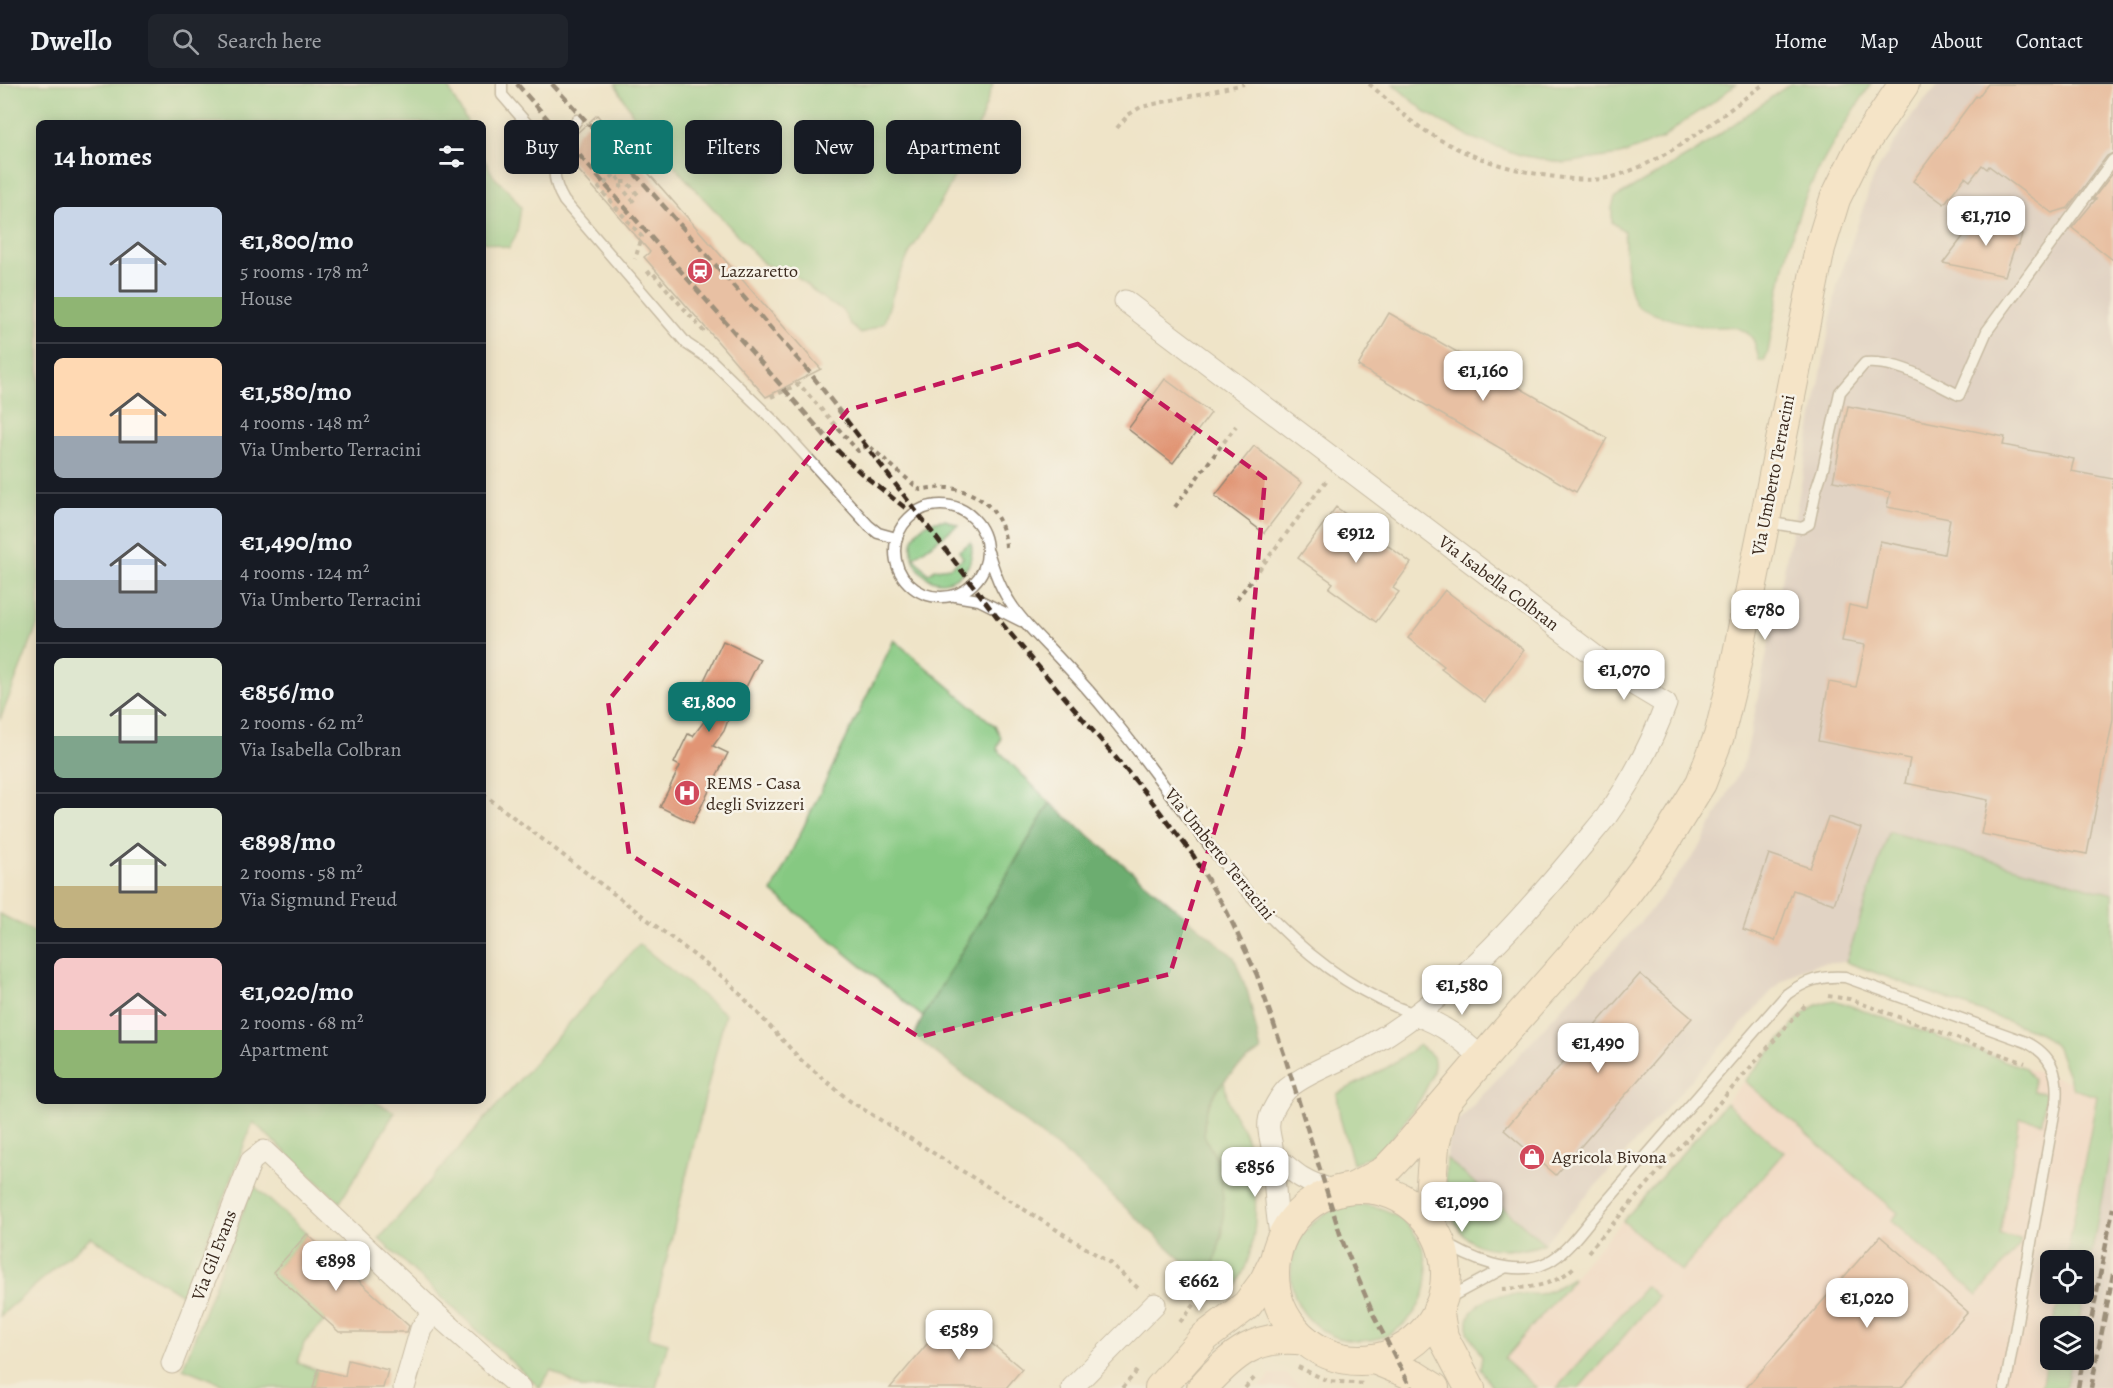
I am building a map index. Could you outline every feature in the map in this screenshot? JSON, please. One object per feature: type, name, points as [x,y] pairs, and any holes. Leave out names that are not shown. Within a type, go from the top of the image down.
[{"type":"street","name":"Via Umberto Terracini","points":[[1345,1189],[1385,1172],[1618,904],[1684,814],[1701,783],[1719,736],[1732,683],[1807,302],[1820,248],[1832,209],[1858,152],[1904,84]]},
{"type":"street","name":"Via Isabella Colbran","points":[[1125,301],[1630,682],[1666,704],[1641,762],[1606,817],[1510,929],[1460,979],[1416,1014],[1371,1045],[1299,1081],[1285,1091],[1270,1115],[1268,1124],[1274,1154],[1278,1250]]},
{"type":"street","name":"Via Umberto Terracini","points":[[1416,1014],[1438,1023],[1460,1038],[1482,1058]]},
{"type":"street","name":"Via Umberto Terracini","points":[[1434,1230],[1434,1146],[1436,1130],[1446,1101]]},
{"type":"street","name":"Via Gil Evans","points":[[172,1364],[251,1161],[264,1151],[434,1312]]},
{"type":"street","points":[[1274,1154],[1296,1175],[1314,1185],[1345,1189],[1376,1189],[1396,1195],[1414,1206],[1434,1230],[1446,1270],[1440,1305],[1443,1337],[1470,1388]]},
{"type":"street","points":[[1160,1388],[1205,1338],[1247,1305],[1264,1282],[1289,1224],[1302,1210],[1318,1198],[1345,1189]]},
{"type":"street","points":[[1278,1250],[1275,1288],[1298,1352]]},
{"type":"street","points":[[1072,1388],[1155,1304]]},
{"type":"street","points":[[1374,1371],[1425,1330],[1440,1305]]},
{"type":"street","points":[[404,1388],[421,1329],[434,1312],[520,1388]]},
{"type":"street","points":[[1202,1388],[1227,1361],[1255,1343],[1285,1338],[1298,1352],[1353,1359],[1374,1371],[1415,1376],[1434,1388]]},
{"type":"lane","points":[[502,84],[502,95],[523,120]]},
{"type":"lane","points":[[1764,521],[1802,528],[1809,524],[1840,392],[1864,363],[1874,362],[1913,372],[1959,395],[1987,331],[2113,160]]},
{"type":"lane","points":[[556,174],[556,183],[564,201],[680,337],[711,360],[778,425],[869,526],[878,533],[896,538]]},
{"type":"lane","name":"Via Umberto Terracini","points":[[1026,625],[1005,611],[979,600],[929,595],[921,593],[908,583],[902,577],[896,562],[896,538],[906,520],[913,513],[932,505],[943,504],[963,509],[971,515],[983,532],[1003,592],[1026,625],[1107,712],[1226,866],[1268,915],[1294,940],[1333,970],[1374,996],[1399,1009],[1416,1014]]},
{"type":"lane","points":[[953,596],[969,588],[980,576],[988,552]]},
{"type":"lane","points":[[1434,1230],[1460,1253],[1504,1268],[1539,1266],[1549,1262],[1561,1253],[1787,994],[1814,979],[1845,977],[2026,1042],[2044,1055],[2054,1072],[2057,1087],[2056,1103],[2005,1388]]},
{"type":"lane","points":[[1440,1305],[1467,1286],[1504,1268]]},
{"type":"path","points":[[1117,128],[1128,115],[1141,107],[1244,84]]},
{"type":"path","points":[[1369,84],[1409,119],[1455,149],[1475,157],[1534,173],[1600,179],[1656,159],[1687,140],[1764,84]]},
{"type":"path","points":[[634,202],[621,187],[621,182],[615,174],[599,188],[642,237],[634,262]]},
{"type":"path","points":[[621,182],[627,182],[640,197]]},
{"type":"path","points":[[640,268],[645,275],[651,270],[711,340]]},
{"type":"path","points":[[764,401],[799,384],[858,451],[868,445],[920,490]]},
{"type":"path","points":[[1175,507],[1236,426]]},
{"type":"path","points":[[1237,599],[1330,475]]},
{"type":"path","points":[[486,796],[728,981],[801,1060],[850,1101],[1110,1263],[1155,1304]]},
{"type":"path","points":[[1820,997],[1850,999],[2031,1066]]},
{"type":"path","points":[[1584,1257],[1799,1011],[1813,1000]]},
{"type":"path","points":[[1492,1290],[1545,1285],[1562,1277],[1576,1265]]},
{"type":"path","points":[[1298,1352],[1328,1381],[1353,1384],[1374,1371]]},
{"type":"path","points":[[1245,1388],[1260,1372]]},
{"type":"highlighted area","points":[[1078,344],[1265,478],[1243,739],[1170,974],[919,1037],[629,854],[608,701],[848,410]]},
{"type":"shaded area","points":[[1939,84],[2113,84],[2113,894],[1889,832],[1846,962],[1816,964],[1797,971],[1780,982],[1544,1243],[1446,1158],[1449,1140],[1457,1123],[1651,910],[1700,847],[1745,760],[1796,511],[1837,286],[1870,187],[1879,167],[1914,113]]},
{"type":"shaded area","points":[[1834,1000],[2070,1082],[2073,1089],[2097,1096],[2068,1250],[2040,1250],[2040,1304],[2058,1304],[2055,1316],[2040,1316],[2040,1370],[2044,1370],[2041,1388],[1537,1388],[1504,1359],[1802,1015],[1824,1001]]},
{"type":"shaded area","points":[[2113,1137],[2113,1388],[2065,1388],[2069,1370],[2094,1370],[2094,1316],[2080,1316],[2082,1304],[2094,1304],[2094,1250],[2092,1250]]},
{"type":"shaded area","points":[[1271,1374],[1286,1374],[1302,1388],[1260,1388]]},
{"type":"green space","points":[[0,84],[447,84],[466,120],[36,120],[36,629],[0,720]]},
{"type":"green space","points":[[615,84],[993,84],[981,120],[886,120],[886,174],[956,174],[909,254],[897,281],[884,323],[861,334],[850,324],[842,309],[829,303],[794,275],[764,264],[673,165],[673,120],[636,120]]},
{"type":"green space","points":[[1393,84],[1736,84],[1662,139],[1620,155],[1564,163],[1520,155],[1469,137],[1428,114]]},
{"type":"green space","points":[[1790,84],[1871,84],[1824,160],[1801,208],[1785,261],[1768,352],[1764,361],[1759,360],[1752,338],[1740,329],[1686,323],[1656,314],[1636,304],[1628,279],[1624,231],[1612,222],[1612,208],[1615,198],[1693,153]]},
{"type":"green space","points":[[486,162],[494,177],[510,192],[521,207],[517,233],[509,248],[486,243]]},
{"type":"green space","points":[[945,520],[958,525],[914,557],[928,574],[935,569],[950,567],[963,558],[959,551],[971,542],[971,558],[963,572],[948,581],[934,581],[922,573],[915,562],[912,548],[915,535],[926,525]]},
{"type":"green space","points":[[894,640],[995,726],[1001,737],[997,749],[1050,803],[923,1017],[772,892]]},
{"type":"green space","points":[[1050,803],[1234,957],[1248,993],[1261,1051],[1240,1066],[1220,1085],[1207,1108],[1204,1121],[1204,1134],[1219,1168],[1224,1210],[1220,1242],[1208,1284],[1077,1163],[914,1036],[923,1017]]},
{"type":"green space","points":[[1889,832],[2113,894],[2113,1137],[2092,1250],[2068,1250],[2097,1096],[2073,1089],[2057,1048],[2040,1033],[1846,962]]},
{"type":"green space","points":[[0,914],[36,932],[36,1104],[379,1104],[395,1112],[340,1202],[253,1122],[185,1297],[91,1237],[0,1316]]},
{"type":"green space","points":[[639,944],[725,1014],[648,1337],[668,1343],[656,1388],[581,1388],[551,1370],[540,1388],[379,1239]]},
{"type":"green space","points":[[1834,1000],[2025,1068],[2033,1079],[2033,1091],[2046,1093],[2042,1122],[2020,1118],[2000,1235],[2021,1239],[2019,1246],[1978,1295],[1891,1221],[1898,1213],[1745,1081],[1802,1015],[1817,1005]]},
{"type":"green space","points":[[1419,1045],[1431,1054],[1434,1067],[1423,1094],[1403,1124],[1382,1148],[1353,1163],[1340,1118],[1337,1094],[1386,1068]]},
{"type":"green space","points":[[1224,1081],[1230,1106],[1245,1134],[1250,1155],[1254,1174],[1255,1214],[1254,1235],[1243,1272],[1234,1288],[1218,1290],[1208,1284],[1223,1232],[1223,1200],[1215,1157],[1204,1136],[1205,1114]]},
{"type":"green space","points":[[1726,1103],[1784,1152],[1681,1271],[1623,1221]]},
{"type":"green space","points":[[1446,1158],[1544,1243],[1529,1248],[1496,1249],[1479,1246],[1472,1242],[1457,1226],[1452,1215],[1447,1192]]},
{"type":"green space","points":[[253,1185],[307,1234],[273,1272],[326,1319],[304,1343],[298,1363],[317,1370],[313,1388],[233,1388],[183,1368]]},
{"type":"green space","points":[[1359,1205],[1385,1210],[1397,1216],[1407,1225],[1416,1235],[1422,1247],[1427,1273],[1422,1299],[1416,1311],[1407,1321],[1397,1330],[1385,1336],[1359,1341],[1333,1336],[1321,1330],[1311,1321],[1302,1311],[1296,1299],[1291,1273],[1296,1247],[1302,1235],[1311,1225],[1321,1216],[1333,1210]]},
{"type":"green space","points":[[1572,1278],[1504,1359],[1537,1388],[1493,1388],[1480,1368],[1482,1357],[1468,1332],[1468,1320],[1471,1313],[1481,1302],[1490,1298],[1499,1295],[1539,1294],[1552,1290]]},
{"type":"green space","points":[[1646,1286],[1658,1297],[1579,1388],[1557,1388]]},
{"type":"green space","points":[[2058,1304],[2082,1304],[2080,1316],[2055,1316]]},
{"type":"green space","points":[[2044,1370],[2069,1370],[2065,1388],[2041,1388]]},
{"type":"building","points":[[1988,84],[2113,84],[2113,153],[2107,156],[2068,208],[2052,213],[1989,166],[1987,169],[1982,165],[1970,181],[1965,177],[1944,204],[1913,181],[1976,96],[1978,97]]},
{"type":"building","points":[[597,115],[601,120],[591,120]]},
{"type":"building","points":[[591,120],[591,174],[649,174],[821,369],[766,397],[644,257],[650,252],[579,171],[579,131]]},
{"type":"building","points":[[2113,173],[2113,260],[2072,228],[2096,199],[2093,199]]},
{"type":"building","points":[[1981,213],[2022,234],[2019,245],[2015,246],[2005,276],[1943,263]]},
{"type":"building","points":[[1389,313],[1607,438],[1576,492],[1358,366]]},
{"type":"building","points":[[1165,379],[1211,413],[1173,463],[1128,429]]},
{"type":"building","points":[[1848,406],[2005,437],[2003,445],[2074,459],[2071,471],[2113,479],[2113,719],[2087,854],[1981,834],[1988,800],[1905,783],[1910,759],[1818,741],[1829,682],[1856,687],[1865,645],[1842,641],[1849,605],[1867,609],[1880,541],[1944,554],[1950,519],[1887,507],[1890,492],[1833,481]]},
{"type":"building","points":[[1254,446],[1302,483],[1264,533],[1215,496]]},
{"type":"building","points":[[1336,507],[1411,563],[1393,588],[1399,592],[1376,622],[1329,588],[1333,583],[1298,558]]},
{"type":"building","points":[[1445,590],[1524,650],[1485,702],[1441,669],[1444,666],[1408,638]]},
{"type":"building","points":[[723,641],[760,659],[734,711],[732,709],[724,731],[713,746],[728,753],[693,823],[660,807],[680,766],[674,763],[688,734],[693,736],[718,703],[698,693]]},
{"type":"building","points":[[1828,817],[1861,828],[1834,904],[1793,890],[1775,941],[1743,930],[1769,854],[1810,868]]},
{"type":"building","points":[[1640,974],[1692,1018],[1556,1175],[1504,1130]]},
{"type":"building","points":[[307,1234],[409,1326],[407,1332],[339,1332],[273,1272]]},
{"type":"building","points":[[1880,1236],[1968,1312],[1901,1388],[1746,1388]]},
{"type":"building","points":[[954,1312],[1022,1369],[1006,1388],[890,1388]]},
{"type":"building","points":[[348,1360],[388,1370],[383,1388],[313,1388],[318,1369],[345,1376]]},
{"type":"railway","points":[[517,84],[840,453],[861,473],[908,510]]},
{"type":"railway","points":[[552,84],[647,187],[811,374],[1004,626],[1144,791],[1193,855],[1227,912],[1257,975],[1342,1240],[1374,1316],[1411,1388]]},
{"type":"railway","points":[[2092,1316],[2113,1208]]},
{"type":"railway","points":[[2091,1388],[2113,1274]]},
{"type":"railway","points":[[2078,1388],[2081,1370]]},
{"type":"place","name":"Lazzaretto","points":[[700,271]]},
{"type":"place","name":"REMS - Casa degli Svizzeri","points":[[687,793]]},
{"type":"place","name":"Agricola Bivona","points":[[1532,1157]]}]
